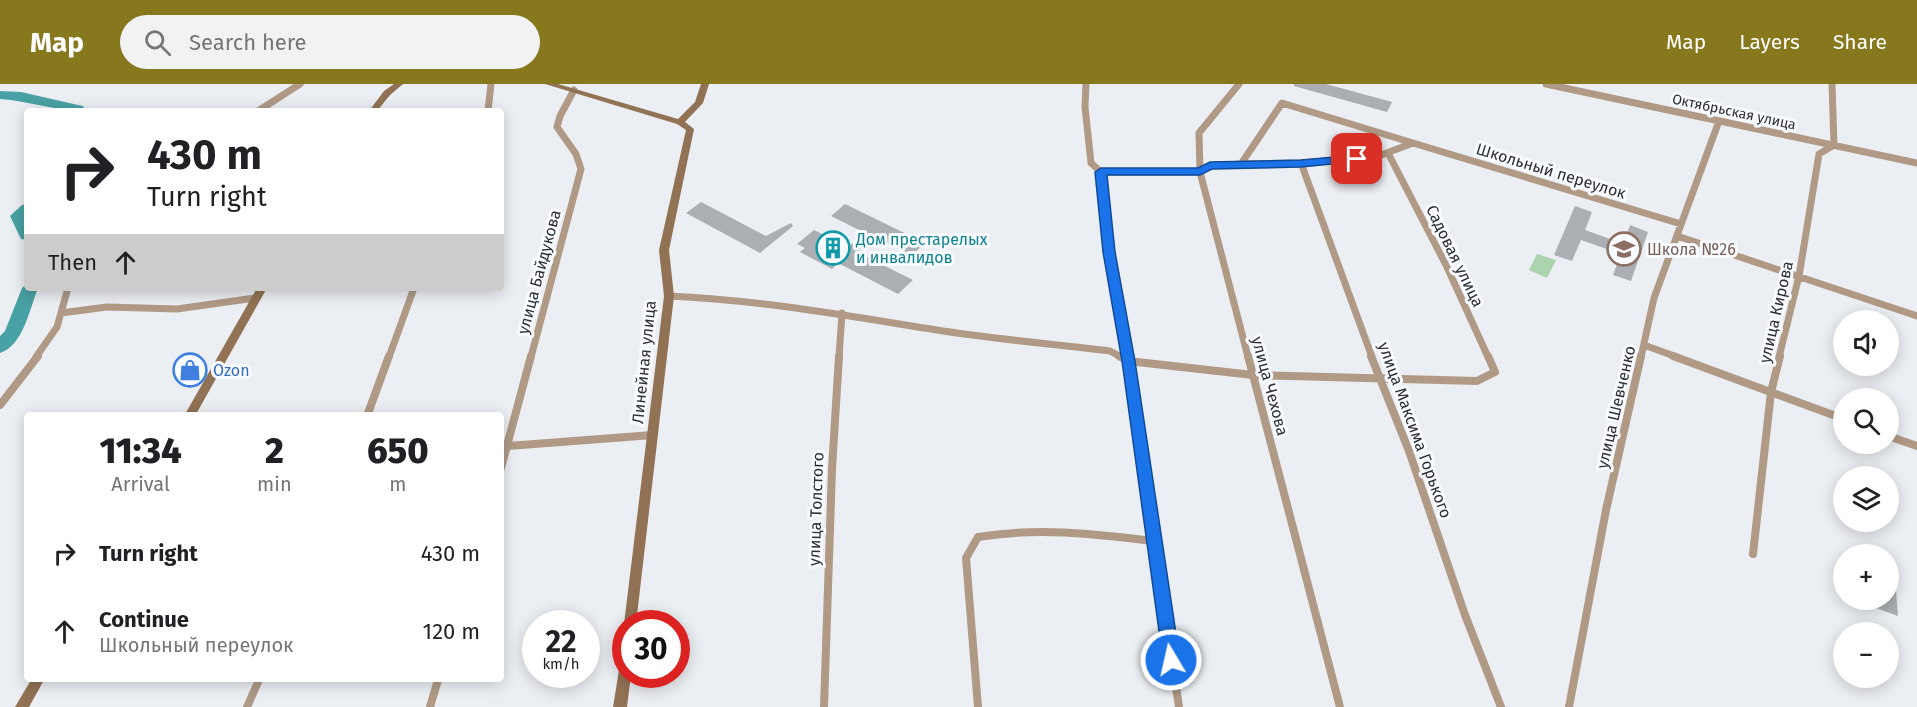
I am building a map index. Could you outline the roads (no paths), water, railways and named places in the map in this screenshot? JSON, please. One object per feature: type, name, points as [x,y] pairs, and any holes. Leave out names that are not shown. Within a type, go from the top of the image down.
[{"type":"street","points":[[263,108],[300,84]]},
{"type":"street","points":[[375,108],[387,93],[399,84]]},
{"type":"street","points":[[488,108],[491,84]]},
{"type":"street","points":[[549,84],[680,122],[699,104],[705,84]]},
{"type":"street","points":[[1086,84],[1084,107],[1091,163],[1101,172],[1200,172],[1210,166],[1301,163],[1376,157],[1413,143]]},
{"type":"street","name":"улица Чехова","points":[[1239,84],[1199,133],[1200,172],[1340,707]]},
{"type":"street","name":"Октябрьская улица","points":[[1546,84],[1917,164]]},
{"type":"street","points":[[1832,84],[1834,145]]},
{"type":"street","name":"улица Байдукова","points":[[504,459],[581,169],[576,154],[557,127],[560,116],[574,90]]},
{"type":"street","name":"Школьный переулок","points":[[1241,164],[1281,103],[1681,224]]},
{"type":"street","name":"улица Шевченко","points":[[1569,707],[1606,510],[1654,298],[1719,121]]},
{"type":"street","name":"Линейная улица","points":[[632,610],[669,296],[664,250],[690,129],[680,122]]},
{"type":"street","name":"улица Кирова","points":[[1753,555],[1771,392],[1799,276],[1819,154],[1834,145]]},
{"type":"street","name":"Садовая улица","points":[[1380,380],[1478,381],[1495,372],[1447,267],[1388,153]]},
{"type":"street","name":"улица Максима Горького","points":[[1301,163],[1380,380],[1409,451],[1465,615],[1501,707]]},
{"type":"street","points":[[1101,172],[1109,252],[1128,361],[1179,707]]},
{"type":"street","points":[[1677,236],[1917,316]]},
{"type":"street","points":[[0,405],[57,327],[67,291]]},
{"type":"street","points":[[191,412],[260,291]]},
{"type":"street","points":[[368,412],[413,291]]},
{"type":"street","points":[[669,296],[731,298],[842,313],[938,330],[1110,351],[1128,361],[1253,375],[1380,380]]},
{"type":"street","points":[[61,313],[107,307],[177,309],[255,298]]},
{"type":"street","name":"улица Толстого","points":[[824,707],[832,470],[842,313]]},
{"type":"street","points":[[1644,345],[1833,415]]},
{"type":"street","points":[[508,446],[653,435]]},
{"type":"street","points":[[1899,440],[1917,446]]},
{"type":"street","points":[[978,707],[966,558],[978,537],[998,532],[1060,531],[1153,541]]},
{"type":"street","points":[[22,707],[37,682]]},
{"type":"street","points":[[247,707],[258,682]]},
{"type":"street","points":[[430,707],[437,682]]},
{"type":"street","points":[[620,707],[623,688]]},
{"type":"waterway","points":[[0,95],[21,96],[74,108]]},
{"type":"waterway","points":[[24,211],[18,216],[24,229]]},
{"type":"waterway","points":[[0,347],[12,334],[29,291]]},
{"type":"place","name":"Дом престарелых и инвалидов","points":[[833,248]]},
{"type":"place","name":"Школа №26","points":[[1624,249]]},
{"type":"place","name":"Ozon","points":[[190,370]]}]
